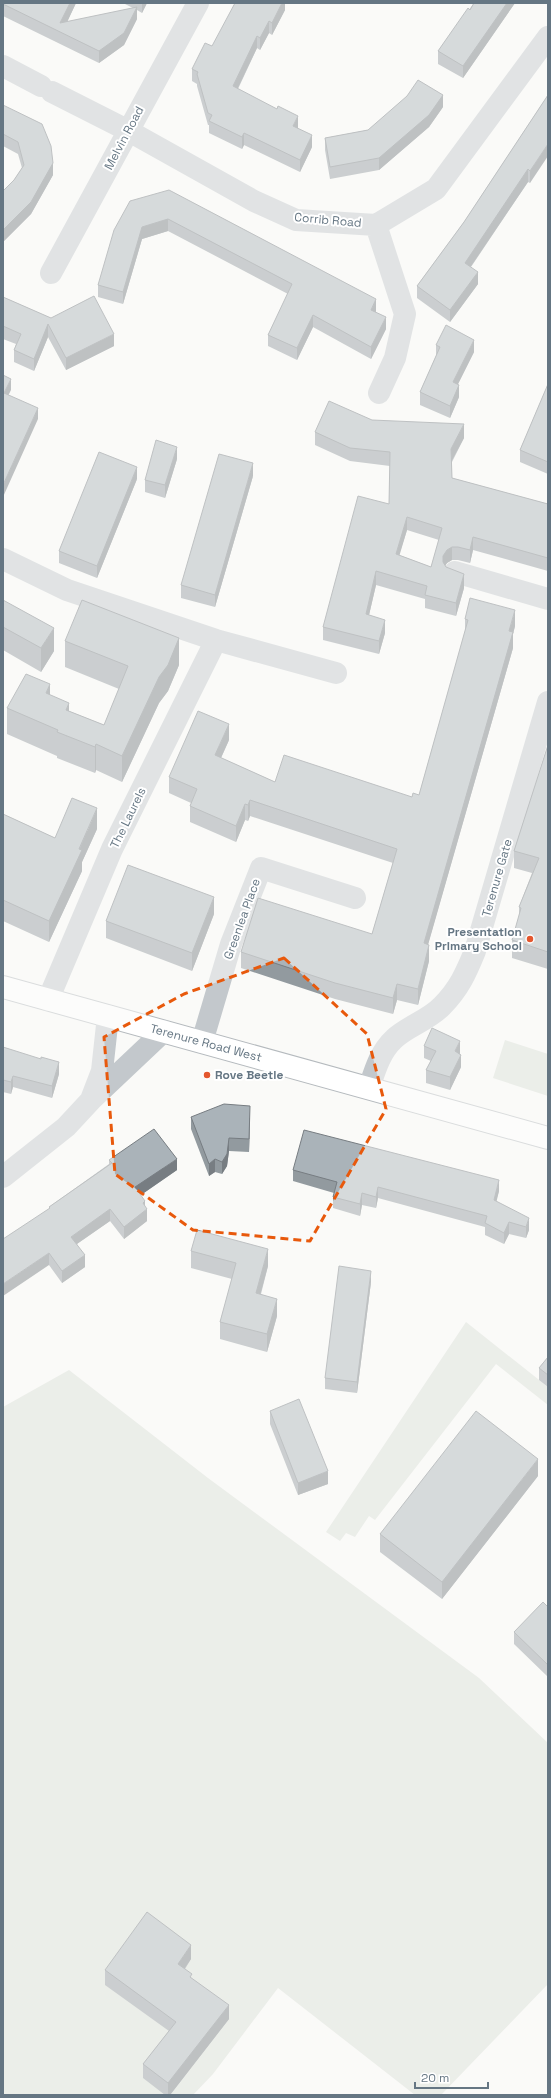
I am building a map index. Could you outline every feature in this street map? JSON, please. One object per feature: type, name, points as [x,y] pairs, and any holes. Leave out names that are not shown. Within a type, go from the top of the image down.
[{"type":"main road","name":"Terenure Road West","points":[[3,987],[548,1138]]},
{"type":"street","name":"Melvin Road","points":[[51,273],[127,130],[198,3]]},
{"type":"street","name":"Corrib Road","points":[[3,66],[127,130],[254,201],[296,220],[376,225],[436,189],[548,37]]},
{"type":"street","points":[[376,225],[405,314],[395,358],[380,393]]},
{"type":"street","points":[[3,559],[66,590],[216,640],[336,673]]},
{"type":"street","points":[[455,572],[548,599]]},
{"type":"street","name":"The Laurels","points":[[48,1000],[112,849],[216,640]]},
{"type":"street","name":"Terenure Gate","points":[[370,1088],[379,1060],[394,1038],[417,1025],[442,1007],[462,982],[475,951],[548,702]]},
{"type":"street","name":"Greenlea Place","points":[[202,1042],[231,944],[261,868],[355,898]]},
{"type":"street","points":[[92,1098],[102,1071],[108,1016]]},
{"type":"street","points":[[3,1177],[66,1127],[92,1098],[164,1032]]},
{"type":"highlighted area","points":[[284,958],[367,1034],[386,1109],[310,1241],[193,1230],[115,1174],[104,1037],[184,994]]},
{"type":"shaded area","points":[[505,1040],[548,1054],[548,1096],[493,1078]]},
{"type":"shaded area","points":[[466,1322],[548,1387],[548,1405],[496,1364],[375,1520],[369,1516],[355,1537],[346,1533],[340,1541],[326,1532]]},
{"type":"shaded area","points":[[69,1370],[208,1478],[479,1678],[548,1743],[548,1984],[441,2095],[415,2095],[278,1988],[213,2074],[193,2095],[3,2095],[3,1407]]},
{"type":"building","points":[[3,3],[70,3],[60,23],[137,7],[124,33],[99,51]]},
{"type":"building","points":[[235,3],[282,3],[272,23],[269,21],[260,38],[257,36],[233,86],[277,109],[278,106],[298,116],[293,126],[312,135],[300,160],[244,133],[242,137],[209,121],[212,115],[208,113],[197,74],[198,72],[192,69],[205,43],[212,46]]},
{"type":"building","points":[[474,3],[507,3],[463,66],[438,51],[468,8],[470,10]]},
{"type":"building","points":[[418,80],[443,95],[429,115],[379,158],[330,167],[325,138],[368,130],[407,96]]},
{"type":"building","points":[[548,95],[548,144],[530,171],[528,169],[465,263],[478,272],[450,310],[417,286],[464,222]]},
{"type":"building","points":[[3,105],[42,124],[51,146],[53,163],[31,202],[3,230],[3,191],[14,180],[24,165],[18,142],[3,134]]},
{"type":"building","points":[[169,190],[376,299],[371,310],[386,317],[371,347],[313,315],[297,348],[268,335],[292,284],[168,219],[142,227],[123,292],[98,285],[114,230],[130,201]]},
{"type":"building","points":[[94,296],[114,334],[66,358],[48,324],[34,359],[14,350],[21,334],[3,326],[3,297],[51,318]]},
{"type":"building","points":[[446,325],[474,340],[453,382],[459,385],[450,406],[420,392],[440,347],[436,345]]},
{"type":"building","points":[[3,375],[11,379],[4,393],[38,408],[3,485]]},
{"type":"building","points":[[548,384],[548,462],[520,450]]},
{"type":"building","points":[[329,401],[372,420],[464,424],[451,449],[452,478],[548,504],[548,558],[473,537],[470,550],[452,547],[447,550],[443,556],[443,562],[446,567],[464,574],[456,603],[425,595],[427,586],[376,571],[366,614],[385,620],[379,641],[323,627],[358,496],[389,504],[390,452],[350,448],[315,432]],"holes":[[[407,517],[442,528],[431,567],[396,554]]]},
{"type":"building","points":[[156,440],[177,447],[165,485],[145,480]]},
{"type":"building","points":[[99,452],[137,467],[97,566],[59,551]]},
{"type":"building","points":[[219,454],[253,463],[215,595],[181,585]]},
{"type":"building","points":[[470,598],[515,610],[509,631],[513,632],[424,943],[429,945],[418,989],[397,984],[393,998],[335,983],[241,952],[258,898],[372,934],[397,849],[250,800],[248,805],[245,804],[236,826],[190,806],[197,789],[169,777],[198,711],[229,724],[215,755],[275,782],[284,755],[412,797],[413,793],[419,795],[468,620],[465,619]]},
{"type":"building","points":[[3,600],[54,628],[41,648],[3,627]]},
{"type":"building","points":[[82,600],[179,638],[168,665],[159,677],[122,756],[96,744],[95,747],[57,732],[58,730],[7,708],[26,674],[50,684],[46,693],[69,703],[66,710],[104,725],[128,666],[65,641]]},
{"type":"building","points":[[548,745],[548,952],[512,940],[521,908],[519,907],[539,858],[514,851]]},
{"type":"building","points":[[72,798],[97,808],[79,849],[82,850],[49,921],[3,900],[3,814],[55,838]]},
{"type":"building","points":[[128,865],[214,897],[192,953],[106,921]]},
{"type":"building","points":[[432,1028],[460,1041],[455,1051],[461,1055],[450,1077],[426,1070],[436,1051],[424,1046]]},
{"type":"building","points":[[3,1047],[41,1059],[41,1057],[59,1062],[52,1086],[13,1076],[11,1082],[3,1080]]},
{"type":"building","points":[[224,1104],[250,1106],[249,1139],[229,1138],[227,1154],[222,1162],[215,1159],[209,1164],[191,1117]]},
{"type":"building","points":[[154,1129],[177,1159],[135,1187],[145,1201],[143,1203],[147,1209],[124,1227],[110,1209],[71,1237],[85,1255],[62,1271],[49,1253],[3,1284],[3,1239],[50,1208],[49,1207],[112,1163],[109,1160]]},
{"type":"building","points":[[304,1130],[499,1180],[494,1200],[529,1218],[526,1227],[509,1222],[504,1233],[485,1223],[487,1216],[378,1187],[376,1197],[362,1193],[360,1204],[333,1197],[337,1182],[293,1170]]},
{"type":"building","points":[[197,1230],[268,1249],[256,1293],[277,1299],[267,1334],[220,1322],[236,1263],[191,1251]]},
{"type":"building","points":[[339,1266],[371,1271],[357,1382],[325,1378]]},
{"type":"building","points":[[548,1357],[548,1375],[539,1368]]},
{"type":"building","points":[[299,1399],[328,1471],[298,1483],[270,1411]]},
{"type":"building","points":[[476,1411],[538,1459],[442,1582],[380,1534]]},
{"type":"building","points":[[543,1602],[548,1607],[548,1665],[514,1632]]},
{"type":"building","points":[[147,1912],[191,1945],[178,1964],[192,1974],[190,1977],[229,2005],[168,2083],[143,2064],[176,2022],[105,1970]]},
{"type":"place","name":"Presentation Primary School","points":[[530,939]]},
{"type":"place","name":"Rove Beetle","points":[[207,1075]]}]
